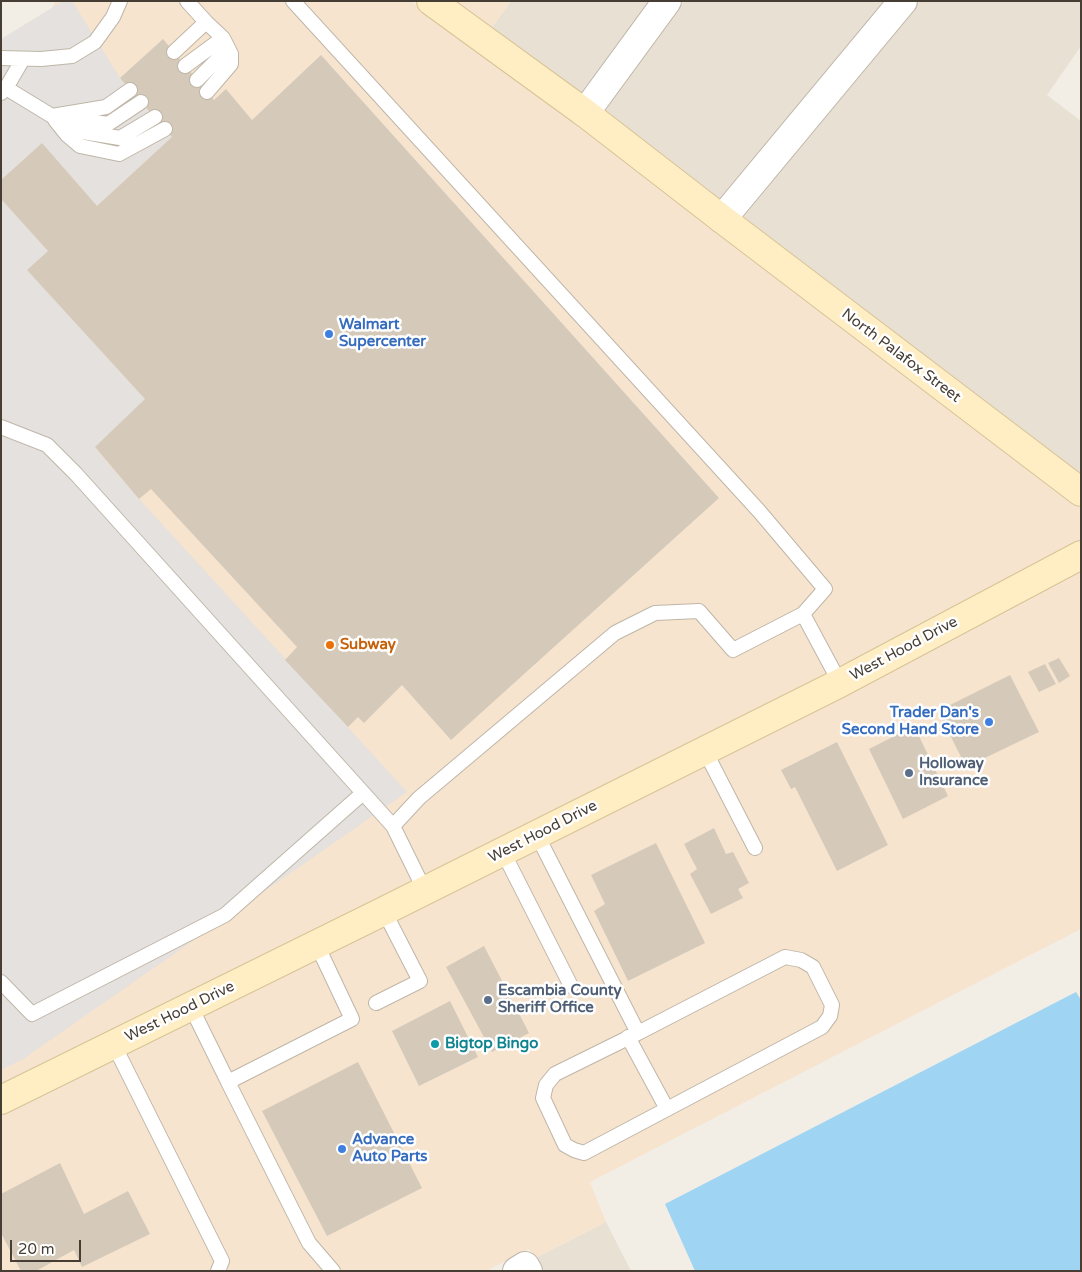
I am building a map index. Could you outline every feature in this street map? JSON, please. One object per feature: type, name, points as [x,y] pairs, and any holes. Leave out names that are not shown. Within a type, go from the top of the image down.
[{"type":"street","name":"North Palafox Street","points":[[431,1],[584,112],[1081,492]]},
{"type":"street","points":[[584,112],[667,1]]},
{"type":"street","points":[[722,219],[902,1]]},
{"type":"street","name":"West Hood Drive","points":[[1,1100],[384,912],[840,683],[1081,556]]},
{"type":"lane","points":[[1,58],[41,59],[72,56],[95,42],[113,17],[120,1]]},
{"type":"lane","points":[[187,1],[223,38],[230,54],[231,64],[207,92]]},
{"type":"lane","points":[[293,1],[759,511],[825,589],[803,614],[733,650],[699,611],[655,612],[615,633],[419,798],[393,826]]},
{"type":"lane","points":[[174,52],[206,22]]},
{"type":"lane","points":[[185,66],[223,38]]},
{"type":"lane","points":[[197,80],[218,59],[223,38]]},
{"type":"lane","points":[[23,58],[4,91],[83,132],[120,138],[155,118]]},
{"type":"lane","points":[[52,116],[106,107],[130,90]]},
{"type":"lane","points":[[52,116],[108,124],[141,102]]},
{"type":"lane","points":[[52,116],[67,135],[80,146],[119,154],[165,129]]},
{"type":"lane","points":[[1,427],[47,445],[71,468],[393,826],[425,891]]},
{"type":"lane","points":[[803,614],[840,683]]},
{"type":"lane","points":[[705,751],[756,848]]},
{"type":"lane","points":[[1,982],[32,1014],[216,919],[225,914],[363,793]]},
{"type":"lane","points":[[537,835],[667,1109]]},
{"type":"lane","points":[[503,852],[571,986]]},
{"type":"lane","points":[[376,1003],[420,981],[384,912]]},
{"type":"lane","points":[[228,1082],[352,1019],[317,945]]},
{"type":"lane","points":[[784,957],[801,960],[813,967],[832,1005],[830,1016],[822,1027],[667,1109],[584,1153],[565,1145],[543,1098],[546,1085],[555,1074],[784,957]]},
{"type":"lane","points":[[191,1007],[309,1243],[333,1271]]},
{"type":"lane","points":[[114,1045],[222,1261],[218,1271]]},
{"type":"shaded area","points":[[55,1],[411,1],[517,79],[1081,508],[1081,540],[833,671],[311,933],[1,1085],[1,44],[48,19]]},
{"type":"shaded area","points":[[63,1],[72,1],[120,78],[172,137],[97,206],[42,143],[1,180],[1,39]]},
{"type":"shaded area","points":[[452,1],[511,1],[491,29]]},
{"type":"shaded area","points":[[511,1],[650,1],[581,95],[491,29]]},
{"type":"shaded area","points":[[684,1],[885,1],[719,201],[603,111]]},
{"type":"shaded area","points":[[920,1],[1081,1],[1081,46],[1047,95],[1081,121],[1081,477],[741,218]]},
{"type":"shaded area","points":[[1,199],[48,251],[27,270],[145,399],[95,448],[139,499],[407,792],[23,1059],[1,1070]]},
{"type":"shaded area","points":[[1081,571],[1081,929],[590,1182],[606,1222],[535,1258],[529,1249],[486,1271],[1,1271],[1,1116],[846,696]]},
{"type":"shaded area","points":[[606,1222],[631,1271],[541,1271],[535,1258]]},
{"type":"water","points":[[1076,992],[1081,1000],[1081,1271],[695,1271],[665,1204]]},
{"type":"building","name":"Walmart Supercenter","points":[[163,39],[214,100],[226,89],[252,120],[321,55],[719,498],[451,740],[402,685],[364,723],[358,717],[348,727],[285,660],[297,647],[151,489],[139,499],[95,447],[145,399],[27,270],[48,251],[1,199],[1,180],[42,143],[97,206],[172,137],[120,78]]},
{"type":"building","points":[[1059,658],[1070,676],[1059,683],[1048,663]]},
{"type":"building","points":[[1045,664],[1056,684],[1039,692],[1028,672]]},
{"type":"building","name":"Trader Dan's Second Hand Store","points":[[1010,675],[1039,732],[966,767],[938,711]]},
{"type":"building","name":"Holloway Insurance","points":[[914,726],[948,796],[903,819],[869,749]]},
{"type":"building","points":[[837,742],[888,845],[837,871],[795,787],[791,789],[781,770]]},
{"type":"building","points":[[714,828],[726,854],[733,852],[749,883],[738,889],[743,898],[711,914],[690,874],[697,869],[684,844]]},
{"type":"building","points":[[656,843],[705,943],[628,981],[594,911],[605,904],[591,875]]},
{"type":"building","name":"Escambia County Sheriff Office","points":[[484,946],[529,1033],[492,1052],[446,967]]},
{"type":"building","name":"Bigtop Bingo","points":[[450,1001],[478,1057],[419,1086],[392,1031]]},
{"type":"building","name":"Advance Auto Parts","points":[[358,1062],[422,1188],[327,1236],[262,1111]]},
{"type":"building","points":[[60,1163],[84,1214],[128,1191],[150,1234],[82,1267],[74,1250],[36,1271],[21,1271],[1,1233],[1,1194]]},
{"type":"place","name":"Walmart Supercenter","points":[[329,334]]},
{"type":"place","name":"Subway","points":[[330,645]]},
{"type":"place","name":"Trader Dan's Second Hand Store","points":[[989,722]]},
{"type":"place","name":"Holloway Insurance","points":[[909,773]]},
{"type":"place","name":"Escambia County Sheriff Office","points":[[488,1000]]},
{"type":"place","name":"Bigtop Bingo","points":[[435,1044]]},
{"type":"place","name":"Advance Auto Parts","points":[[342,1149]]}]
